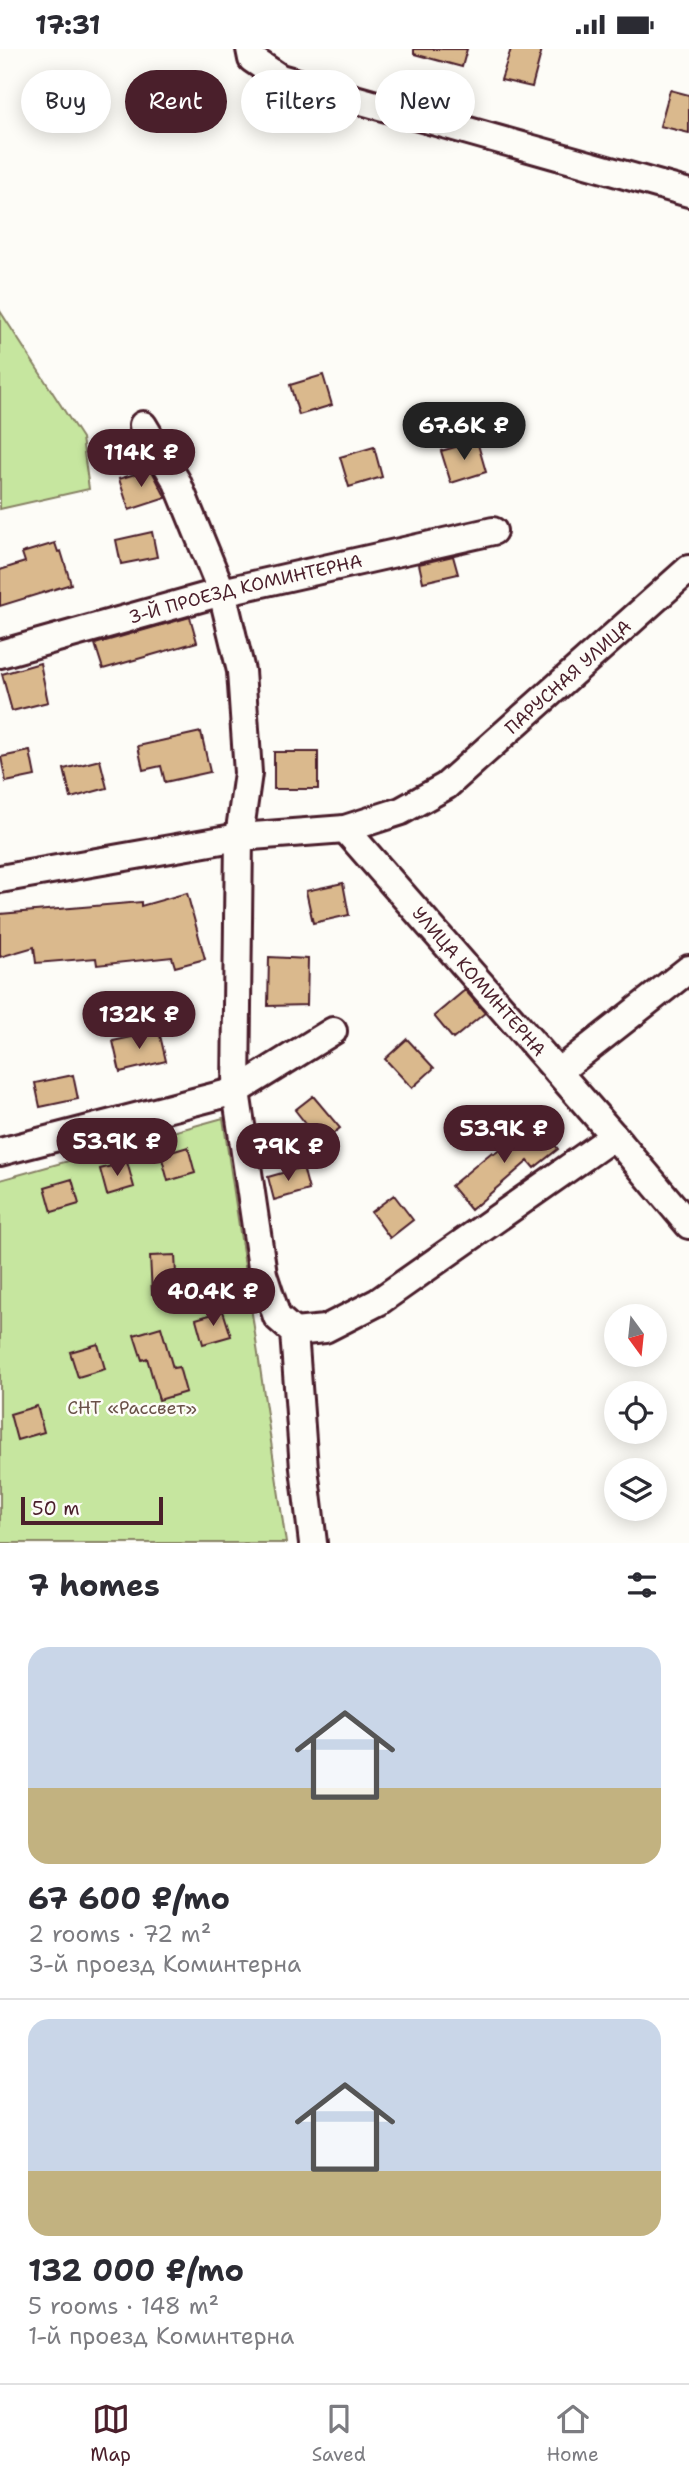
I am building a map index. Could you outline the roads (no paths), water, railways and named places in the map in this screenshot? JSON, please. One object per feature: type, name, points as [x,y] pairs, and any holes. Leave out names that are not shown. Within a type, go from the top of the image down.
[{"type":"street","points":[[250,49],[253,58],[280,78],[689,194]]},
{"type":"street","points":[[143,425],[177,482],[222,592],[241,671],[248,773],[239,837],[236,1091],[263,1274],[277,1317],[294,1332],[304,1468],[313,1543]]},
{"type":"street","name":"3-Й ПРОЕЗД КОМИНТЕРНА","points":[[0,654],[222,592],[493,531]]},
{"type":"street","name":"ПАРУСНАЯ УЛИЦА","points":[[345,829],[401,811],[446,786],[689,569]]},
{"type":"street","points":[[0,879],[239,837],[345,829]]},
{"type":"street","name":"УЛИЦА КОМИНТЕРНА","points":[[345,829],[689,1225]]},
{"type":"street","points":[[558,1072],[689,969]]},
{"type":"street","points":[[0,1152],[236,1091],[333,1031]]},
{"type":"street","points":[[294,1332],[325,1329],[378,1302],[614,1136]]},
{"type":"park label","name":"СНТ «Рассвет»","points":[[132,1408]]}]
